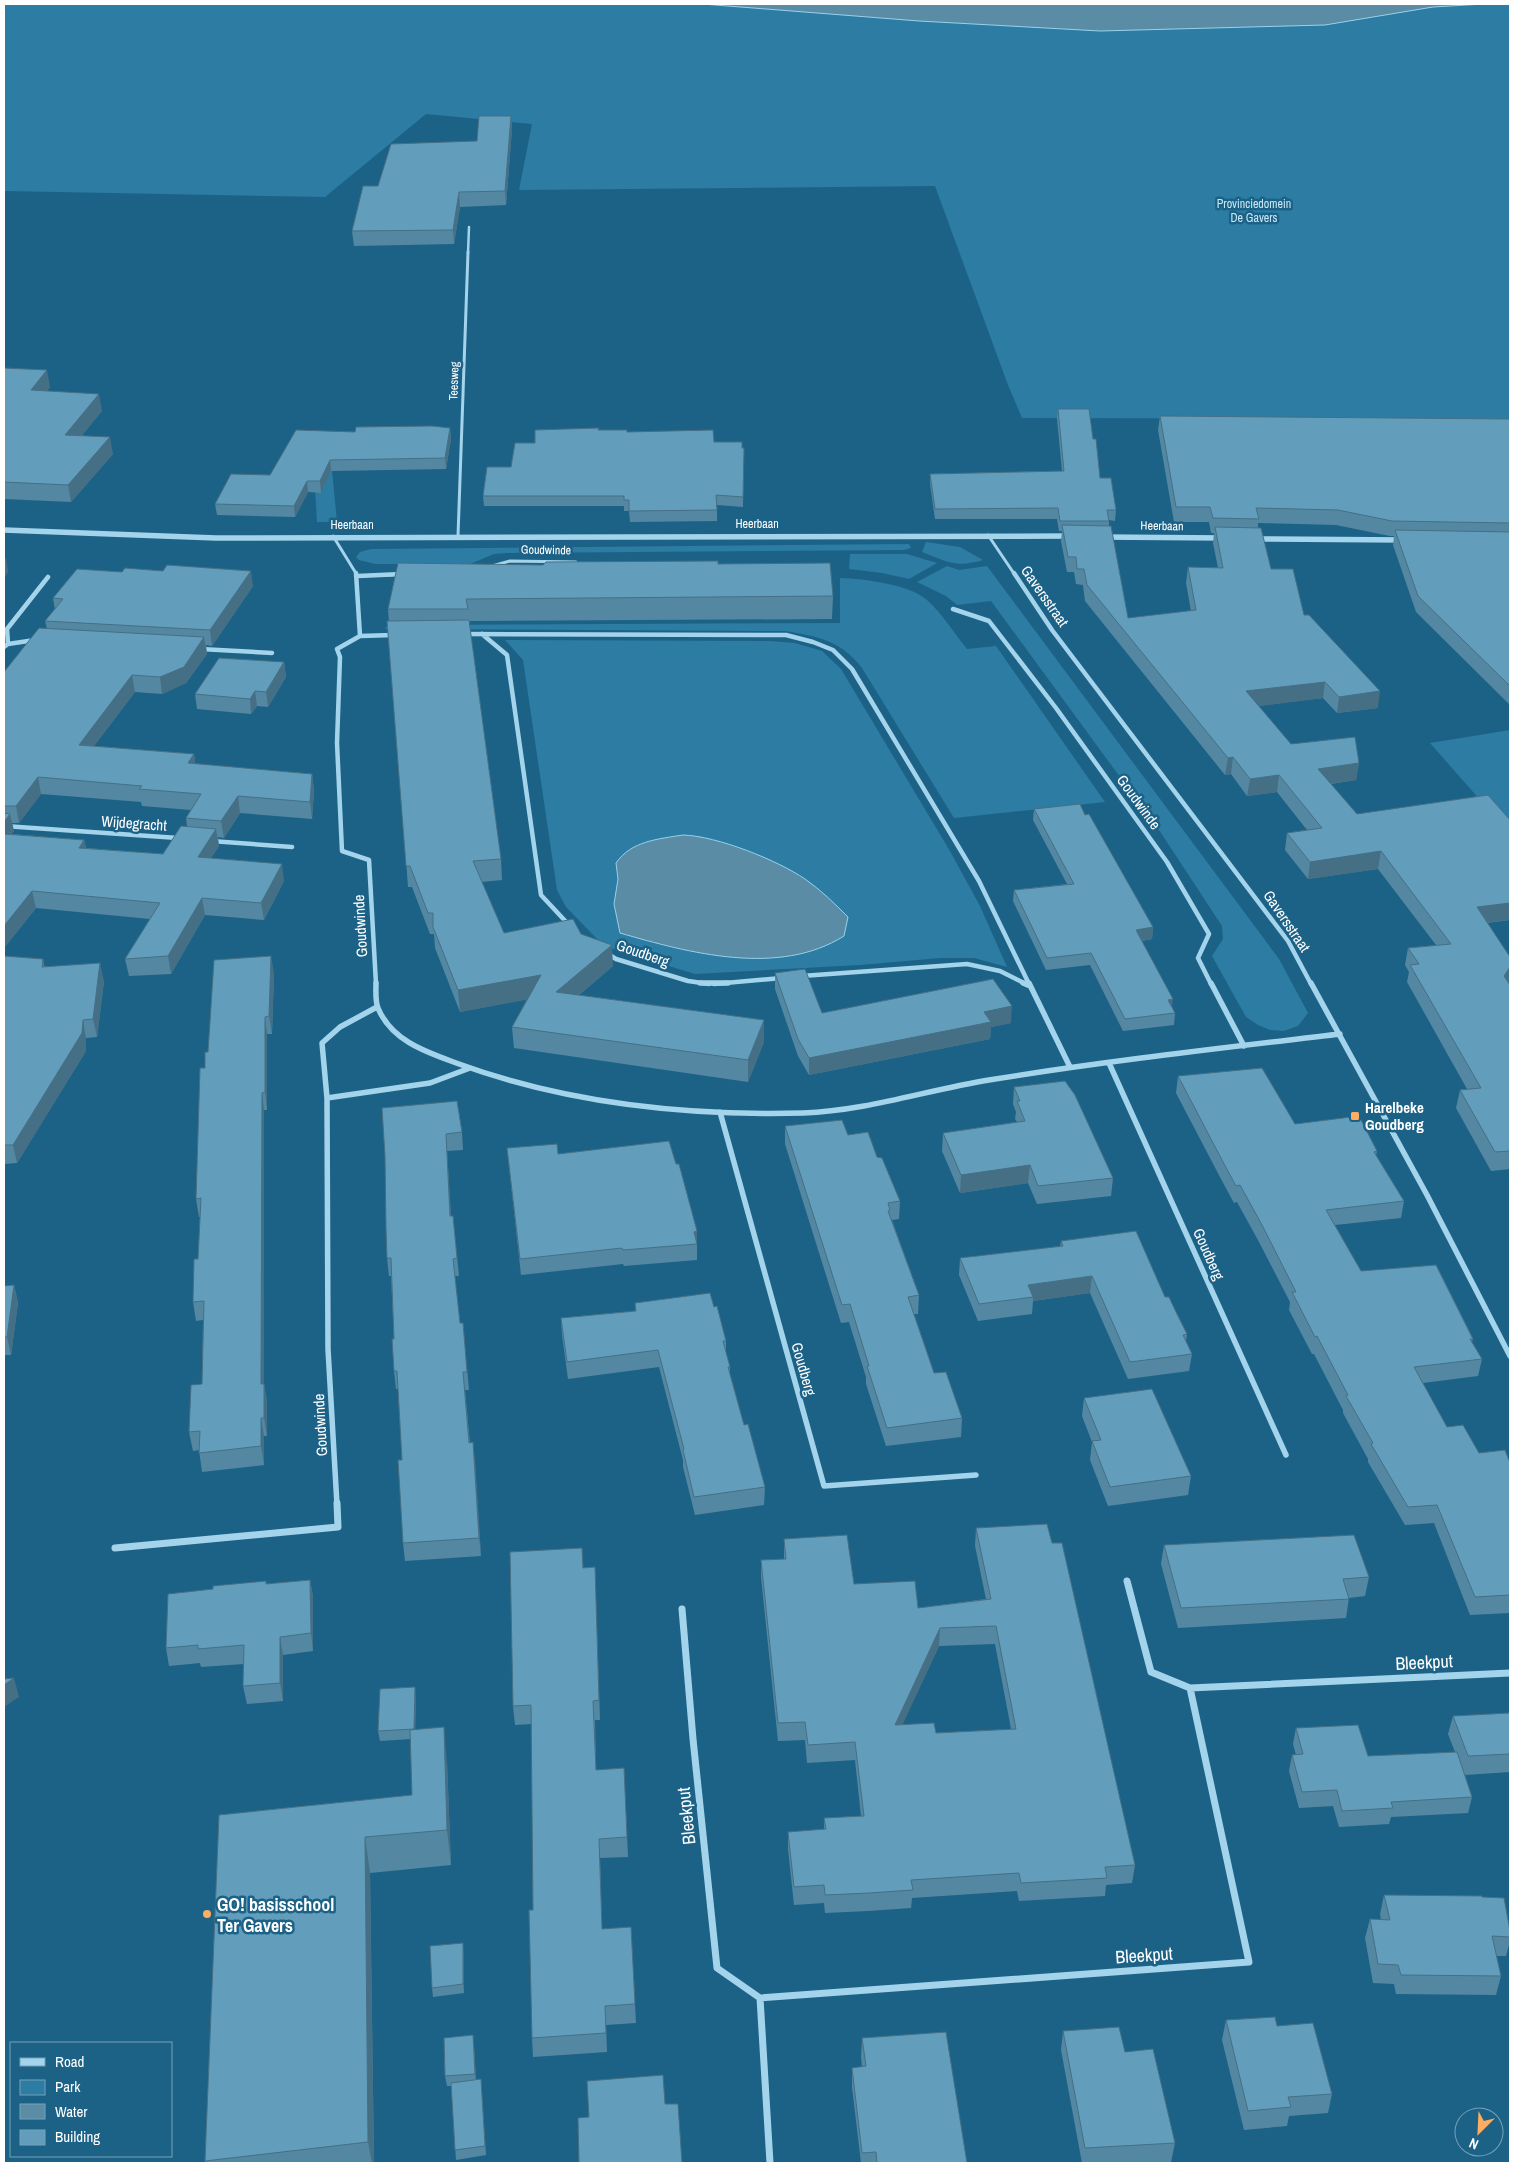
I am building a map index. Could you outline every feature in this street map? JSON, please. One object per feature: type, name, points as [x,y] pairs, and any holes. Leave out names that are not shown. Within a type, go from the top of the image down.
[{"type":"street","name":"Teesweg","points":[[458,536],[470,227]]},
{"type":"street","name":"Heerbaan","points":[[4,530],[216,538],[333,536],[1076,536]]},
{"type":"street","name":"Gaversstraat","points":[[988,535],[1052,630],[1288,941],[1427,1195],[1510,1356]]},
{"type":"street","points":[[333,536],[358,576],[360,636],[397,635]]},
{"type":"street","name":"Heerbaan","points":[[1096,537],[1233,538]]},
{"type":"street","points":[[1243,538],[1409,540]]},
{"type":"street","name":"Goudwinde","points":[[486,567],[510,561],[586,562]]},
{"type":"street","points":[[358,576],[404,574]]},
{"type":"street","points":[[44,641],[34,640],[6,646],[6,630],[48,577]]},
{"type":"street","name":"Goudwinde","points":[[953,609],[989,621],[1056,708],[1167,862],[1209,934],[1198,958],[1244,1046]]},
{"type":"street","points":[[454,634],[786,636],[813,642],[833,650],[852,669],[979,881],[1070,1067]]},
{"type":"street","points":[[482,634],[507,655],[541,895],[574,930]]},
{"type":"street","name":"Goudwinde","points":[[115,1548],[338,1527],[328,1349],[327,1098],[322,1044],[340,1027],[377,1007],[369,860],[342,852],[338,743],[340,657],[337,649],[360,636]]},
{"type":"street","points":[[193,649],[272,653]]},
{"type":"street","name":"Wijdegracht","points":[[4,826],[182,839]]},
{"type":"street","points":[[202,840],[292,847]]},
{"type":"street","name":"Goudberg","points":[[603,951],[616,959],[688,981],[711,984],[786,978]]},
{"type":"street","points":[[796,977],[968,964],[1000,972],[1030,986]]},
{"type":"street","points":[[377,1007],[390,1026],[413,1047],[470,1068],[531,1087],[591,1100],[720,1112],[805,1113],[868,1105],[971,1083],[1070,1067],[1340,1034]]},
{"type":"street","name":"Goudberg","points":[[1109,1063],[1286,1455]]},
{"type":"street","points":[[327,1098],[430,1083],[470,1068]]},
{"type":"street","name":"Goudberg","points":[[720,1112],[824,1486],[976,1475]]},
{"type":"street","name":"Bleekput","points":[[1127,1580],[1151,1672],[1190,1688],[1510,1673]]},
{"type":"street","name":"Bleekput","points":[[682,1609],[693,1739],[717,1968],[760,1998],[1249,1962],[1190,1688]]},
{"type":"street","points":[[760,1998],[770,2163]]},
{"type":"green space","name":"Provinciedomein De Gavers","points":[[4,4],[1510,4],[1510,419],[1022,418],[1008,385],[935,186],[519,190],[532,124],[426,114],[325,197],[4,191]]},
{"type":"green space","points":[[312,438],[329,439],[337,522],[317,522]]},
{"type":"green space","points":[[926,542],[960,547],[983,560],[965,564],[952,563],[922,552]]},
{"type":"green space","points":[[909,544],[911,548],[904,550],[507,553],[494,554],[470,564],[375,564],[359,560],[356,557],[360,552],[371,549]]},
{"type":"green space","points":[[850,554],[907,554],[937,563],[909,579],[849,569]]},
{"type":"green space","points":[[947,566],[959,570],[987,566],[1279,959],[1308,1013],[1298,1026],[1284,1031],[1270,1030],[1246,1017],[1212,956],[1223,939],[1222,926],[1161,833],[991,601],[957,605],[946,596],[917,582]]},
{"type":"green space","points":[[840,578],[873,581],[909,590],[932,605],[967,649],[996,646],[1105,802],[954,818],[862,668],[845,651],[837,646],[809,635],[786,631],[385,629],[388,625],[840,623]]},
{"type":"green space","points":[[505,640],[771,641],[795,643],[822,651],[841,669],[950,851],[980,906],[1007,967],[974,958],[940,958],[860,965],[695,974],[610,948],[597,939],[566,907],[557,890],[523,660]],"holes":[[[683,835],[715,840],[746,851],[805,879],[801,954],[724,957],[662,945],[620,933],[614,904],[618,879],[616,863],[637,845]]]},
{"type":"green space","points":[[1510,730],[1510,834],[1430,743]]},
{"type":"water","points":[[702,4],[1484,4],[1433,7],[1325,25],[1100,31],[919,21]]},
{"type":"water","points":[[683,835],[697,836],[746,850],[779,864],[805,879],[822,892],[848,917],[844,936],[819,948],[791,956],[763,958],[704,954],[620,933],[614,904],[618,879],[616,863],[629,850],[646,842]]},
{"type":"building","points":[[479,116],[511,116],[505,191],[459,192],[453,230],[352,231],[363,186],[378,186],[391,144],[477,141]]},
{"type":"building","points":[[4,368],[47,370],[31,390],[99,394],[65,435],[110,437],[68,485],[4,482]]},
{"type":"building","points":[[1058,409],[1089,409],[1093,439],[1096,439],[1100,478],[1111,478],[1116,510],[1107,510],[1109,521],[1060,521],[1058,508],[935,509],[930,474],[1064,471]]},
{"type":"building","points":[[1160,416],[1510,419],[1510,523],[1392,521],[1338,510],[1256,508],[1259,519],[1213,518],[1210,507],[1176,507]]},
{"type":"building","points":[[432,426],[450,428],[445,458],[330,460],[320,481],[307,481],[294,506],[215,504],[231,474],[270,475],[296,430],[355,432],[356,427]]},
{"type":"building","points":[[599,428],[598,430],[627,430],[627,432],[713,430],[714,442],[742,442],[742,448],[744,448],[743,497],[716,495],[717,510],[629,511],[629,500],[624,500],[624,496],[483,496],[487,467],[511,467],[515,443],[535,443],[535,430]]},
{"type":"building","points":[[1062,525],[1111,526],[1128,618],[1196,610],[1188,567],[1223,568],[1215,527],[1261,528],[1271,569],[1293,569],[1304,615],[1309,615],[1380,691],[1339,697],[1325,682],[1246,691],[1291,744],[1355,737],[1359,763],[1318,769],[1357,814],[1488,795],[1510,820],[1510,903],[1477,907],[1510,957],[1510,967],[1504,976],[1510,985],[1510,1151],[1495,1152],[1460,1090],[1481,1088],[1410,965],[1419,964],[1408,948],[1451,944],[1381,851],[1310,862],[1287,833],[1322,828],[1279,775],[1250,779],[1233,757],[1228,758],[1087,585],[1084,569],[1077,569],[1076,557],[1068,557]]},
{"type":"building","points":[[1395,530],[1510,532],[1510,686],[1418,596]]},
{"type":"building","points":[[718,561],[718,564],[830,563],[833,596],[466,599],[468,609],[388,609],[398,563],[543,565],[546,562]]},
{"type":"building","points":[[167,565],[251,571],[210,630],[45,621],[63,599],[53,598],[77,569],[122,572],[125,568],[163,571]]},
{"type":"building","points":[[469,620],[501,859],[473,861],[504,933],[573,919],[581,934],[612,945],[556,992],[764,1020],[748,1060],[512,1027],[541,975],[458,990],[433,927],[433,913],[428,913],[410,866],[406,866],[387,621]]},
{"type":"building","points":[[39,628],[204,637],[184,667],[160,677],[132,675],[79,745],[194,754],[188,763],[312,774],[310,802],[238,796],[221,821],[186,818],[201,794],[139,789],[142,786],[38,777],[16,806],[4,806],[4,672]]},
{"type":"building","points":[[219,658],[284,662],[266,692],[255,691],[250,699],[195,694]]},
{"type":"building","points":[[1080,804],[1085,815],[1089,814],[1153,927],[1136,930],[1173,999],[1168,1000],[1175,1013],[1125,1019],[1091,953],[1047,958],[1014,890],[1074,884],[1034,809]]},
{"type":"building","points":[[4,813],[10,814],[4,822]]},
{"type":"building","points":[[181,826],[216,829],[198,857],[282,864],[261,903],[202,898],[168,956],[125,959],[160,903],[32,891],[4,926],[4,834],[84,840],[79,848],[163,854]]},
{"type":"building","points":[[4,956],[43,959],[42,967],[100,963],[93,1019],[83,1020],[82,1033],[13,1145],[4,1145]]},
{"type":"building","points":[[271,956],[269,1016],[265,1017],[265,1092],[262,1093],[261,1384],[264,1384],[264,1418],[261,1418],[261,1446],[199,1453],[200,1431],[189,1432],[191,1385],[202,1384],[204,1301],[193,1302],[194,1259],[198,1259],[201,1198],[196,1199],[200,1068],[205,1068],[205,1052],[208,1052],[214,960]]},
{"type":"building","points":[[805,969],[822,1013],[993,979],[1012,1006],[984,1012],[991,1022],[809,1058],[798,1039],[775,973]]},
{"type":"building","points":[[1262,1068],[1295,1124],[1359,1116],[1377,1151],[1374,1152],[1404,1201],[1326,1210],[1361,1271],[1436,1265],[1473,1339],[1470,1339],[1482,1359],[1414,1367],[1447,1427],[1463,1425],[1479,1453],[1505,1450],[1510,1463],[1510,1595],[1475,1597],[1437,1505],[1408,1507],[1371,1444],[1373,1443],[1346,1396],[1348,1395],[1317,1336],[1315,1337],[1292,1292],[1296,1292],[1262,1225],[1240,1185],[1236,1186],[1178,1076]]},
{"type":"building","points":[[1065,1081],[1075,1095],[1113,1178],[1038,1186],[1030,1165],[961,1175],[943,1133],[1025,1121],[1014,1087]]},
{"type":"building","points":[[457,1101],[462,1132],[446,1134],[450,1216],[453,1216],[457,1258],[453,1259],[460,1323],[463,1323],[467,1372],[463,1372],[469,1443],[473,1442],[479,1538],[403,1543],[398,1460],[402,1460],[397,1371],[394,1371],[392,1339],[394,1339],[391,1258],[387,1258],[382,1108]]},
{"type":"building","points":[[842,1120],[848,1135],[868,1132],[877,1157],[882,1158],[900,1201],[888,1203],[890,1210],[888,1211],[919,1295],[908,1297],[934,1373],[946,1372],[962,1418],[887,1428],[850,1304],[842,1305],[785,1126]]},
{"type":"building","points":[[669,1141],[676,1164],[679,1164],[697,1231],[694,1232],[697,1244],[623,1250],[622,1248],[520,1259],[507,1148],[557,1144],[558,1154]]},
{"type":"building","points":[[1136,1231],[1165,1297],[1169,1297],[1187,1334],[1183,1335],[1192,1354],[1130,1362],[1092,1276],[1028,1285],[1033,1297],[979,1304],[960,1258],[1063,1246],[1061,1241]]},
{"type":"building","points":[[14,1285],[7,1337],[4,1337],[4,1286]]},
{"type":"building","points":[[710,1293],[714,1307],[717,1306],[726,1341],[723,1341],[730,1367],[728,1367],[744,1425],[748,1424],[765,1487],[694,1497],[684,1449],[658,1350],[567,1362],[561,1318],[636,1311],[635,1303]]},
{"type":"building","points":[[1152,1389],[1191,1476],[1110,1487],[1092,1441],[1101,1440],[1084,1398]]},
{"type":"building","points":[[1047,1524],[1052,1543],[1062,1543],[1135,1865],[1105,1867],[1107,1878],[1021,1883],[1019,1873],[911,1880],[913,1890],[825,1895],[824,1885],[794,1887],[788,1832],[826,1829],[824,1818],[864,1816],[855,1742],[808,1745],[805,1722],[778,1723],[761,1560],[786,1559],[784,1539],[847,1535],[854,1584],[915,1581],[918,1608],[991,1599],[976,1528]],"holes":[[[996,1626],[1016,1729],[936,1733],[934,1723],[895,1725],[940,1628]]]},
{"type":"building","points":[[1354,1535],[1369,1577],[1343,1579],[1349,1599],[1181,1608],[1164,1545]]},
{"type":"building","points":[[582,1548],[583,1568],[595,1567],[599,1700],[593,1701],[596,1770],[624,1768],[627,1837],[599,1839],[602,1929],[631,1927],[635,2004],[605,2006],[606,2033],[532,2038],[529,1910],[533,1910],[531,1705],[513,1706],[510,1552]]},
{"type":"building","points":[[310,1580],[311,1633],[280,1637],[280,1683],[243,1686],[244,1645],[198,1649],[198,1645],[166,1648],[168,1594],[213,1589],[213,1586],[266,1581],[266,1584]]},
{"type":"building","points":[[14,1678],[4,1685],[4,1679]]},
{"type":"building","points":[[415,1687],[414,1729],[378,1731],[380,1689]]},
{"type":"building","points":[[1510,1713],[1510,1754],[1468,1756],[1453,1716]]},
{"type":"building","points":[[1358,1725],[1368,1756],[1457,1752],[1472,1797],[1391,1802],[1393,1808],[1342,1811],[1337,1790],[1302,1792],[1292,1755],[1303,1754],[1296,1728]]},
{"type":"building","points":[[444,1727],[447,1830],[365,1837],[368,2142],[205,2161],[219,1815],[412,1795],[410,1730]]},
{"type":"building","points":[[1384,1895],[1504,1898],[1510,1937],[1492,1936],[1501,1976],[1401,1975],[1398,1965],[1378,1964],[1370,1919],[1390,1920]]},
{"type":"building","points":[[463,1943],[463,1984],[432,1988],[430,1946]]},
{"type":"building","points":[[1275,2017],[1277,2026],[1313,2023],[1332,2094],[1288,2097],[1291,2107],[1248,2111],[1226,2020]]},
{"type":"building","points":[[1119,2027],[1125,2052],[1153,2049],[1175,2143],[1085,2148],[1063,2031]]},
{"type":"building","points":[[946,2032],[967,2163],[877,2163],[876,2152],[862,2153],[852,2068],[866,2066],[862,2038]]},
{"type":"building","points":[[473,2035],[475,2074],[445,2076],[444,2038]]},
{"type":"building","points":[[663,2075],[665,2104],[678,2104],[682,2163],[579,2163],[578,2118],[589,2117],[587,2081]]},
{"type":"building","points":[[481,2079],[485,2146],[455,2150],[451,2083]]},
{"type":"place","name":"Harelbeke Goudberg","points":[[1355,1116]]},
{"type":"place","name":"GO! basisschool Ter Gavers","points":[[207,1914]]}]
